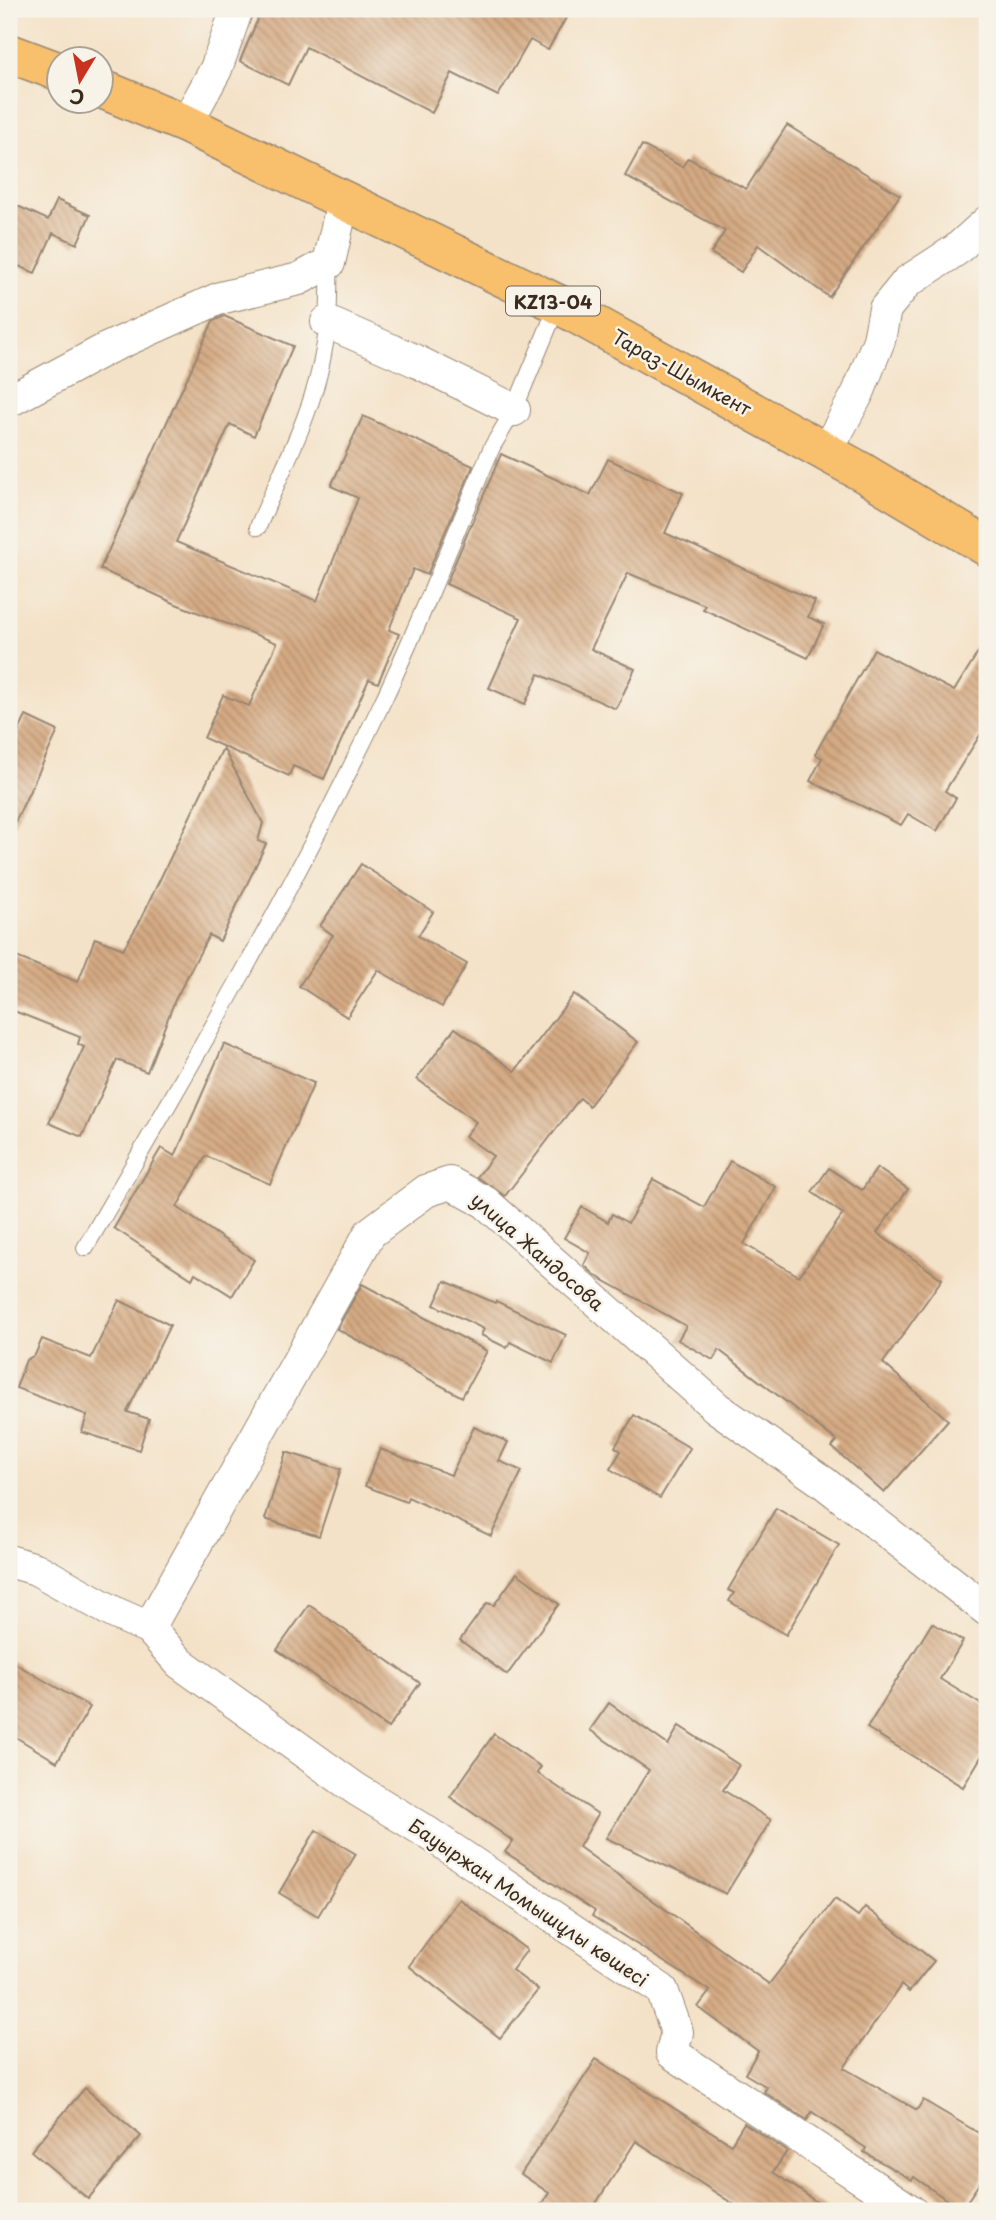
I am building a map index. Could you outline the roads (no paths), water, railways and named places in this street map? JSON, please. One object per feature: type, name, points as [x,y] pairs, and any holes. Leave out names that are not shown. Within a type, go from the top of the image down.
[{"type":"main road","points":[[9,53],[46,67]]},
{"type":"main road","name":"Тараз-Шымкент","points":[[116,95],[186,124],[558,304],[826,452],[987,547]]},
{"type":"street","points":[[186,124],[216,69],[237,9]]},
{"type":"street","points":[[9,401],[106,349],[220,298],[299,279],[329,263],[343,201]]},
{"type":"street","points":[[826,452],[858,393],[875,351],[885,309],[906,282],[956,250],[987,222]]},
{"type":"street","points":[[327,322],[416,361],[514,410]]},
{"type":"street","name":"улица Жандосова","points":[[149,1628],[370,1233],[426,1191],[450,1183],[485,1202],[717,1408],[823,1482],[987,1610]]},
{"type":"street","points":[[9,1561],[36,1569],[115,1613],[149,1628]]},
{"type":"street","name":"Бауыржан Момышұлы көшесі","points":[[149,1628],[180,1663],[356,1789],[428,1833],[662,1990],[677,2032],[672,2053],[911,2211]]},
{"type":"lane","points":[[258,527],[306,413],[322,361],[327,322],[329,263]]},
{"type":"lane","points":[[85,1248],[167,1108],[298,872],[382,704],[492,447],[514,410],[558,304]]}]
